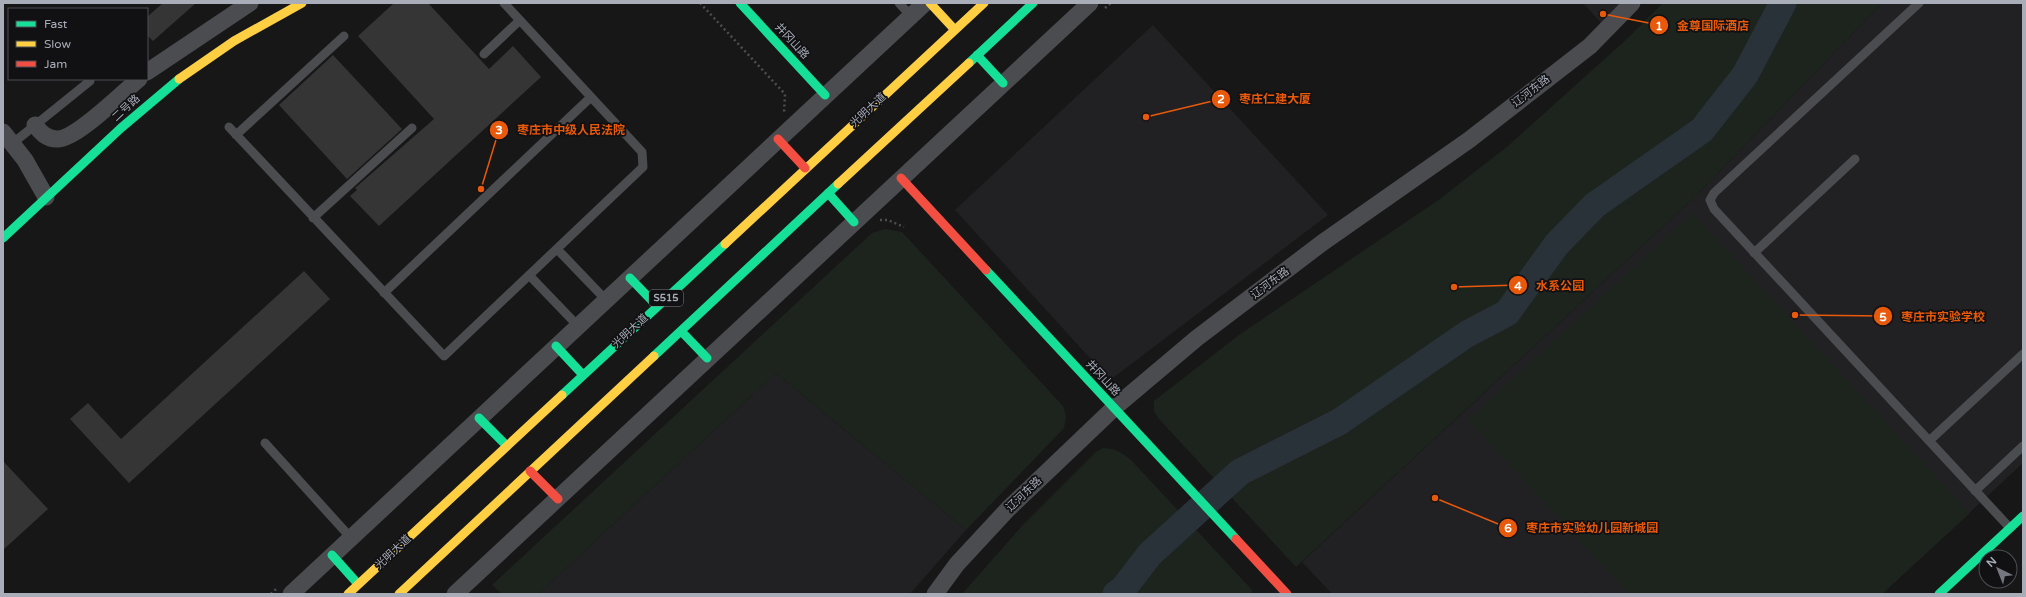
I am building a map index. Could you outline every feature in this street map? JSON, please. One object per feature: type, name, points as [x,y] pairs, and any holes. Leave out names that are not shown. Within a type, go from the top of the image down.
[{"type":"main road","name":"二号路","points":[[3,238],[150,102],[197,66],[249,32],[302,3]]},
{"type":"main road","name":"井冈山路","points":[[740,3],[825,95]]},
{"type":"main road","points":[[930,3],[955,30]]},
{"type":"main road","name":"光明大道","points":[[348,594],[984,3]]},
{"type":"main road","name":"S515","points":[[399,594],[1033,3]]},
{"type":"main road","points":[[977,55],[1003,83]]},
{"type":"main road","points":[[778,138],[805,168]]},
{"type":"main road","name":"井冈山路","points":[[901,178],[1114,408],[1280,592]]},
{"type":"main road","points":[[828,193],[854,222]]},
{"type":"main road","points":[[630,278],[657,306]]},
{"type":"main road","points":[[681,331],[707,358]]},
{"type":"main road","points":[[556,346],[583,375]]},
{"type":"main road","points":[[479,418],[507,446]]},
{"type":"main road","points":[[530,471],[558,499]]},
{"type":"main road","points":[[1939,594],[2023,516]]},
{"type":"main road","points":[[332,555],[358,584]]},
{"type":"street","points":[[148,71],[250,3]]},
{"type":"street","points":[[291,594],[778,138],[925,3]]},
{"type":"street","points":[[455,594],[1090,3]]},
{"type":"street","name":"辽河东路","points":[[935,594],[957,564],[1008,509],[1114,408],[1203,333],[1322,243],[1469,140],[1584,51],[1632,3]]},
{"type":"street","points":[[35,125],[44,136],[58,139],[75,134],[138,80]]},
{"type":"street","points":[[8,138],[25,160],[46,197]]},
{"type":"street","points":[[471,594],[473,577]]},
{"type":"lane","points":[[229,127],[444,356],[643,167],[642,152],[504,3]]},
{"type":"lane","points":[[898,3],[910,16]]},
{"type":"lane","points":[[1918,3],[1714,193],[1710,200],[1714,209],[1754,253],[2010,528]]},
{"type":"lane","points":[[484,54],[520,20]]},
{"type":"lane","points":[[236,135],[344,36]]},
{"type":"lane","points":[[8,138],[35,125],[90,81]]},
{"type":"lane","points":[[384,293],[591,97]]},
{"type":"lane","points":[[313,218],[412,128]]},
{"type":"lane","points":[[1754,253],[1855,159]]},
{"type":"lane","points":[[557,249],[606,300]]},
{"type":"lane","points":[[529,275],[578,326]]},
{"type":"lane","points":[[1929,441],[2023,354]]},
{"type":"lane","points":[[265,443],[351,538]]},
{"type":"lane","points":[[1975,491],[2023,446]]},
{"type":"path","points":[[700,3],[785,94],[784,113]]},
{"type":"path","points":[[878,220],[888,220],[904,227]]},
{"type":"shaded area","points":[[1583,3],[1622,3],[1603,25]]},
{"type":"shaded area","points":[[1663,3],[1882,3],[1696,196],[1296,567],[1159,419],[1154,411],[1154,401],[1239,335],[1440,199],[1508,146],[1628,38]]},
{"type":"shaded area","points":[[1882,3],[2023,3],[2023,463],[1882,594],[1588,594],[1586,592],[1583,594],[1332,594],[1302,562],[1696,196]]},
{"type":"shaded area","points":[[1153,25],[1328,215],[1110,380],[955,210]]},
{"type":"shaded area","points":[[1693,213],[1970,513],[1882,594],[1629,594],[1468,420]]},
{"type":"shaded area","points":[[885,229],[902,232],[1063,406],[1066,416],[1064,428],[966,530],[776,373],[538,594],[502,594],[492,585],[872,233]]},
{"type":"shaded area","points":[[776,373],[966,530],[910,594],[538,594]]},
{"type":"shaded area","points":[[1103,448],[1120,452],[1133,462],[1253,591],[1249,594],[962,594],[1021,527],[1096,452]]},
{"type":"building","points":[[163,3],[196,3],[153,41],[148,36],[148,16]]},
{"type":"building","points":[[394,3],[428,3],[489,69],[513,46],[541,77],[379,226],[350,196],[357,190],[355,188],[434,119],[358,36]]},
{"type":"building","points":[[333,55],[402,129],[347,179],[279,105]]},
{"type":"building","points":[[304,271],[330,299],[129,483],[70,419],[88,403],[121,439]]},
{"type":"building","points":[[3,461],[48,509],[3,550]]},
{"type":"waterway","points":[[1116,594],[1123,589],[1150,554],[1240,472],[1339,422],[1467,334],[1507,313],[1557,244],[1595,205],[1702,130],[1745,75],[1783,3]]},
{"type":"traffic: fast","points":[[740,3],[825,95]]},
{"type":"traffic: fast","points":[[969,63],[1033,3]]},
{"type":"traffic: fast","points":[[977,55],[1003,83]]},
{"type":"traffic: fast","points":[[3,238],[121,128],[179,79]]},
{"type":"traffic: fast","points":[[654,356],[838,184]]},
{"type":"traffic: fast","points":[[828,193],[854,222]]},
{"type":"traffic: fast","points":[[562,395],[725,244]]},
{"type":"traffic: fast","points":[[986,270],[1236,539]]},
{"type":"traffic: fast","points":[[630,278],[657,306]]},
{"type":"traffic: fast","points":[[681,331],[707,358]]},
{"type":"traffic: fast","points":[[556,346],[583,375]]},
{"type":"traffic: fast","points":[[479,418],[507,446]]},
{"type":"traffic: fast","points":[[1939,594],[2023,516]]},
{"type":"traffic: fast","points":[[332,555],[358,584]]},
{"type":"traffic: slow","points":[[179,79],[234,41],[302,3]]},
{"type":"traffic: slow","points":[[930,3],[955,30]]},
{"type":"traffic: slow","points":[[725,244],[984,3]]},
{"type":"traffic: slow","points":[[838,184],[969,63]]},
{"type":"traffic: slow","points":[[399,594],[654,356]]},
{"type":"traffic: slow","points":[[348,594],[562,395]]},
{"type":"traffic: jam","points":[[778,139],[805,168]]},
{"type":"traffic: jam","points":[[901,178],[986,270]]},
{"type":"traffic: jam","points":[[530,471],[558,499]]},
{"type":"traffic: jam","points":[[1236,539],[1287,594]]},
{"type":"place","name":"金尊国际酒店","points":[[1603,14]]},
{"type":"place","name":"枣庄仁建大厦","points":[[1146,117]]},
{"type":"place","name":"枣庄市中级人民法院","points":[[481,189]]},
{"type":"place","name":"水系公园","points":[[1454,287]]},
{"type":"place","name":"枣庄市实验学校","points":[[1795,315]]},
{"type":"place","name":"枣庄市实验幼儿园新城园","points":[[1435,498]]}]
